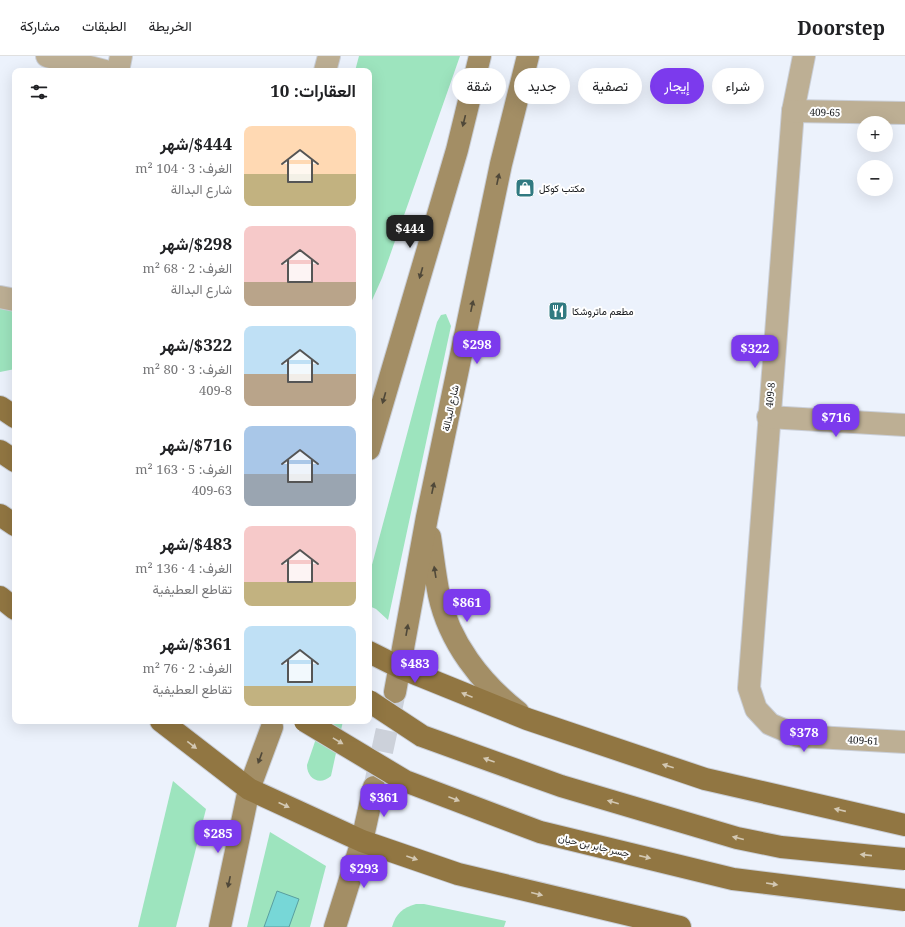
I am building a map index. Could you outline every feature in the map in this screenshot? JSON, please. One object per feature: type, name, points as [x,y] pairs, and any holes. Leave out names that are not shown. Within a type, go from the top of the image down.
[{"type":"main road","points":[[372,440],[457,150],[480,56]]},
{"type":"main road","name":"شارع البدالة","points":[[395,692],[401,668],[427,517],[502,164],[528,56]]},
{"type":"main road","points":[[0,407],[12,415]]},
{"type":"main road","points":[[0,451],[12,459]]},
{"type":"main road","points":[[0,515],[12,523]]},
{"type":"main road","points":[[427,517],[439,596],[452,632],[471,666],[496,695],[527,719]]},
{"type":"main road","points":[[0,597],[12,607]]},
{"type":"main road","points":[[372,654],[401,668],[527,719],[705,779],[905,825]]},
{"type":"main road","points":[[372,703],[422,736],[561,786],[737,838],[781,847],[905,859]]},
{"type":"main road","points":[[165,724],[249,789],[362,841],[458,874],[680,927]]},
{"type":"main road","name":"جسر جابر بن حيان","points":[[310,724],[405,781],[540,832],[733,878],[905,900]]},
{"type":"main road","points":[[220,927],[249,789],[272,727]]},
{"type":"main road","points":[[335,927],[362,841],[374,787]]},
{"type":"street","points":[[47,56],[93,68]]},
{"type":"street","points":[[119,68],[121,56]]},
{"type":"street","points":[[326,68],[329,56]]},
{"type":"street","name":"409-8","points":[[749,688],[768,417],[793,111],[804,56]]},
{"type":"street","name":"409-65","points":[[793,111],[905,113]]},
{"type":"street","points":[[0,296],[12,299]]},
{"type":"street","points":[[768,417],[905,425]]},
{"type":"street","name":"409-61","points":[[749,688],[756,709],[770,724],[798,736],[905,742]]},
{"type":"green space","points":[[359,56],[460,56],[456,68],[452,68],[452,79],[382,278],[372,300],[372,68],[356,68]]},
{"type":"green space","points":[[0,308],[12,311],[12,370],[0,372]]},
{"type":"green space","points":[[446,314],[451,326],[388,620],[372,607],[372,565],[437,322],[441,315]]},
{"type":"green space","points":[[321,724],[342,724],[331,776],[327,779],[319,781],[315,780],[309,774],[307,765]]},
{"type":"green space","points":[[173,781],[206,809],[176,927],[138,927]]},
{"type":"green space","points":[[270,832],[326,866],[310,927],[247,927]]},
{"type":"green space","points":[[416,904],[424,904],[506,921],[504,927],[392,927],[396,918],[401,912],[407,907]]},
{"type":"water","points":[[277,891],[299,899],[289,927],[264,927]]},
{"type":"tunnel","points":[[375,784],[395,692]]},
{"type":"place","name":"مكتب كوكل","points":[[525,188]]},
{"type":"place","name":"مطعم ماتروشكا","points":[[558,311]]}]
